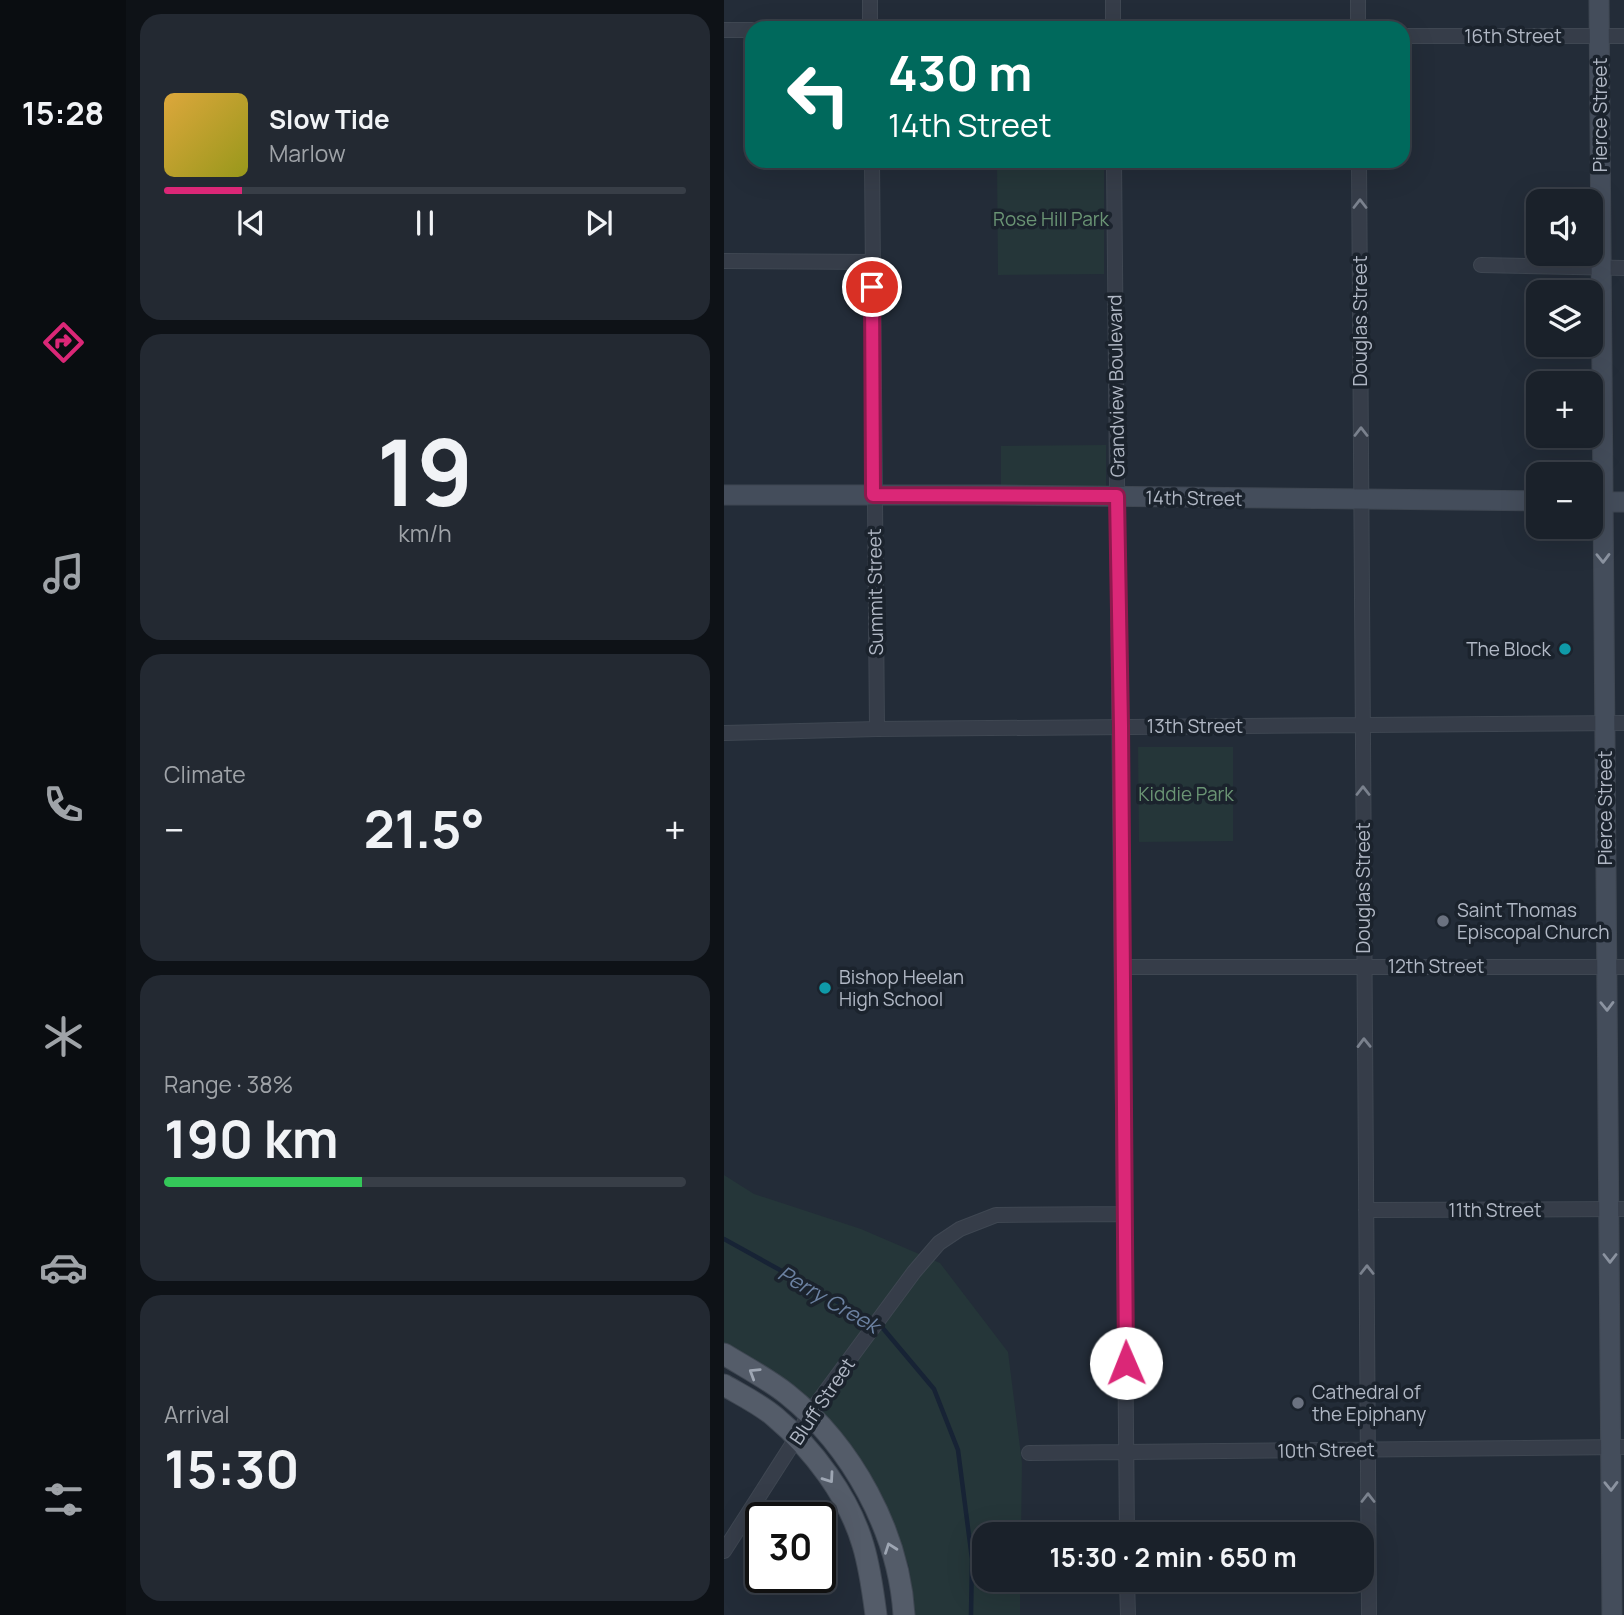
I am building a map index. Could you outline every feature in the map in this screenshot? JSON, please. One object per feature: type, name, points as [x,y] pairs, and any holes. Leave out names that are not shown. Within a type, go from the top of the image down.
[{"type":"main road","name":"Pierce Street","points":[[1597,462],[1601,268],[1599,0]]},
{"type":"main road","name":"14th Street","points":[[724,495],[1526,501]]},
{"type":"main road","points":[[1603,502],[1624,502]]},
{"type":"main road","name":"Pierce Street","points":[[1599,539],[1614,723],[1617,1448],[1612,1615]]},
{"type":"main road","points":[[724,1354],[786,1394],[809,1414],[856,1471],[880,1519],[898,1568],[904,1615]]},
{"type":"main road","points":[[724,1385],[774,1415],[797,1437],[832,1483],[852,1516],[863,1545],[876,1615]]},
{"type":"street","points":[[870,0],[870,21]]},
{"type":"street","points":[[1113,0],[1113,21]]},
{"type":"street","points":[[1358,0],[1358,21]]},
{"type":"street","points":[[724,30],[745,30]]},
{"type":"street","name":"16th Street","points":[[1410,36],[1624,36]]},
{"type":"street","name":"Summit Street","points":[[872,168],[877,729]]},
{"type":"street","name":"Grandview Boulevard","points":[[1114,168],[1127,1522]]},
{"type":"street","name":"Douglas Street","points":[[1359,168],[1369,1615]]},
{"type":"street","points":[[724,261],[872,262]]},
{"type":"street","points":[[1481,265],[1624,268]]},
{"type":"street","name":"13th Street","points":[[724,733],[1121,726],[1614,723]]},
{"type":"street","name":"12th Street","points":[[1123,967],[1615,967]]},
{"type":"street","name":"11th Street","points":[[1366,1210],[1617,1209]]},
{"type":"street","name":"Bluff Street","points":[[724,1551],[809,1414],[914,1272],[939,1243],[960,1229],[996,1216],[1125,1214]]},
{"type":"street","name":"10th Street","points":[[1029,1453],[1617,1448]]},
{"type":"street","points":[[1127,1592],[1128,1615]]},
{"type":"green space","name":"Rose Hill Park","points":[[997,168],[1104,168],[1104,274],[998,275]]},
{"type":"green space","points":[[1106,445],[1106,489],[1001,489],[1001,446]]},
{"type":"green space","name":"Kiddie Park","points":[[1138,747],[1233,747],[1233,841],[1139,842]]},
{"type":"green space","points":[[724,1175],[754,1194],[861,1229],[940,1263],[1008,1352],[1022,1463],[1021,1522],[972,1522],[972,1592],[1020,1592],[1020,1615],[915,1615],[909,1567],[891,1516],[863,1462],[792,1388],[724,1345]]},
{"type":"waterway","name":"Perry Creek","points":[[724,1239],[881,1326],[934,1389],[958,1450],[972,1559],[971,1615]]},
{"type":"place","name":"The Block","points":[[1565,649]]},
{"type":"place","name":"Saint Thomas Episcopal Church","points":[[1443,921]]},
{"type":"place","name":"Bishop Heelan High School","points":[[825,988]]},
{"type":"place","name":"Cathedral of the Epiphany","points":[[1298,1403]]},
{"type":"route","points":[[872,287],[873,495],[1117,496],[1126,1363]]}]
